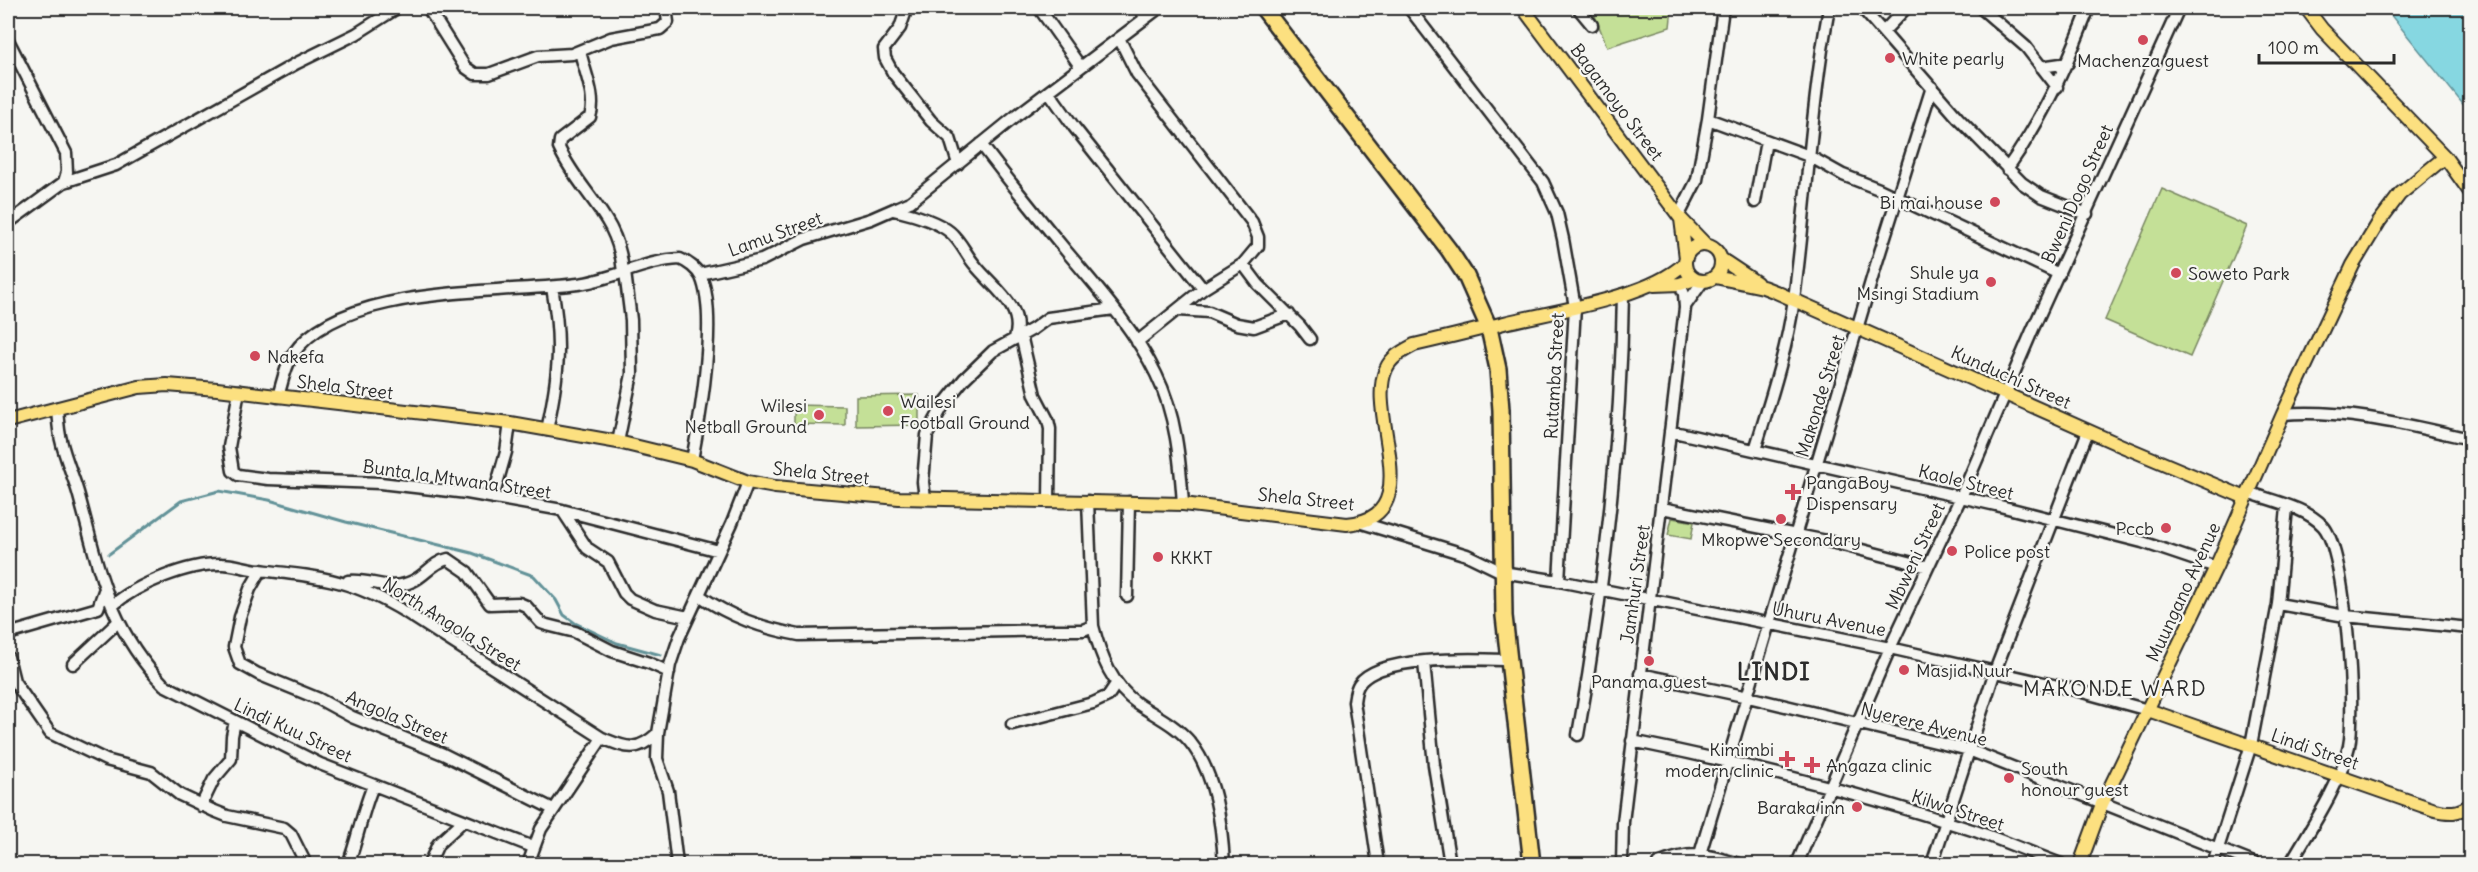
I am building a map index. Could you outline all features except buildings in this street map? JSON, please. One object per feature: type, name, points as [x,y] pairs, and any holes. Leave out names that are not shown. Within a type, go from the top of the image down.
[{"type":"highway","points":[[1263,8],[1449,250],[1466,276],[1489,328],[1498,369],[1501,410],[1502,572],[1507,660],[1532,864]]},
{"type":"main road","name":"Bagamoyo Street","points":[[1522,8],[1680,217],[1706,245]]},
{"type":"main road","points":[[2306,8],[2322,29],[2445,157],[2470,192]]},
{"type":"main road","name":"Muungano Avenue","points":[[2080,864],[2102,804],[2216,567],[2283,414],[2340,292],[2379,222],[2400,194],[2445,157]]},
{"type":"main road","points":[[1680,217],[1689,274],[1704,279],[1763,287]]},
{"type":"main road","points":[[1653,285],[1676,272],[1692,249],[1706,245],[1716,250],[1721,259],[1763,287]]},
{"type":"main road","points":[[1653,285],[1680,284],[1704,279],[1720,269],[1721,259]]},
{"type":"main road","name":"Shela Street","points":[[8,421],[139,387],[167,385],[239,391],[510,423],[618,442],[692,460],[748,482],[833,493],[925,498],[1183,504],[1347,524],[1362,523],[1377,515],[1385,505],[1389,492],[1391,473],[1381,402],[1385,370],[1399,353],[1414,345],[1575,307],[1653,285]]},
{"type":"main road","name":"Kunduchi Street","points":[[1763,287],[2088,431],[2247,495]]},
{"type":"main road","name":"Lindi Street","points":[[2148,710],[2434,810],[2451,813],[2462,811],[2470,805]]},
{"type":"street","points":[[8,223],[64,182],[116,165],[297,63],[356,34],[397,8]]},
{"type":"street","points":[[428,8],[465,67],[475,74],[489,74],[538,56],[568,55],[612,38],[660,29],[668,22],[666,8]]},
{"type":"street","points":[[907,8],[900,27],[884,49],[885,58],[893,73],[931,121],[950,138],[958,164]]},
{"type":"street","points":[[1039,8],[1080,66]]},
{"type":"street","points":[[1139,8],[1146,18]]},
{"type":"street","name":"Lamu Street","points":[[700,274],[762,260],[804,239],[894,210],[924,192],[1080,66],[1159,8]]},
{"type":"street","name":"Rutamba Street","points":[[1408,8],[1544,182],[1554,204],[1561,230],[1575,307],[1559,581]]},
{"type":"street","points":[[1578,8],[1592,25]]},
{"type":"street","points":[[1680,217],[1697,180],[1723,8]]},
{"type":"street","points":[[1755,450],[1794,300],[1809,156],[1829,8]]},
{"type":"street","points":[[1862,8],[1958,118],[2022,183],[2041,196],[2087,214]]},
{"type":"street","points":[[1884,31],[1905,8]]},
{"type":"street","points":[[1981,8],[2026,47],[2056,87]]},
{"type":"street","points":[[2007,169],[2042,116],[2068,63],[2089,8]]},
{"type":"street","name":"Bweni Dogo Street","points":[[2004,393],[2179,8]]},
{"type":"street","points":[[1119,38],[1137,74],[1252,222],[1258,237],[1258,246],[1243,264],[1203,289],[1137,342]]},
{"type":"street","points":[[8,40],[66,153],[67,172],[64,182]]},
{"type":"street","points":[[580,51],[590,93],[591,115],[564,135],[560,140],[559,148],[613,229],[621,251],[631,320],[632,374],[618,442]]},
{"type":"street","points":[[2041,67],[2068,63]]},
{"type":"street","name":"Makonde Street","points":[[1700,854],[1932,87]]},
{"type":"street","points":[[1049,92],[1074,127],[1203,289]]},
{"type":"street","points":[[1708,119],[1809,156],[1843,175],[1898,198],[2059,274]]},
{"type":"street","points":[[1755,202],[1766,141]]},
{"type":"street","points":[[981,144],[1114,309],[1156,374],[1176,434],[1183,504]]},
{"type":"street","points":[[894,210],[937,224],[956,238],[973,263],[1012,307],[1035,395],[1048,420],[1050,429],[1049,500]]},
{"type":"street","points":[[278,397],[286,369],[293,355],[305,341],[343,317],[359,310],[403,300],[585,283],[624,272],[680,260],[687,261],[700,274],[707,308],[706,359],[692,460]]},
{"type":"street","points":[[1243,264],[1258,284],[1310,339]]},
{"type":"street","points":[[1685,308],[1704,279]]},
{"type":"street","points":[[1680,284],[1684,294],[1685,308]]},
{"type":"street","points":[[546,430],[556,389],[560,345],[552,287]]},
{"type":"street","points":[[1578,735],[1602,590],[1622,359],[1623,294]]},
{"type":"street","name":"Jamhuri Street","points":[[1622,864],[1621,834],[1685,308]]},
{"type":"street","points":[[925,498],[924,456],[927,435],[944,404],[964,379],[993,351],[1052,316],[1114,309]]},
{"type":"street","points":[[1178,310],[1209,312],[1237,324],[1254,327],[1288,314]]},
{"type":"street","name":"Bunta la Mtwana Street","points":[[239,391],[229,447],[233,471],[238,475],[268,479],[390,484],[494,498],[562,510],[719,551]]},
{"type":"street","name":"Mbweni Street","points":[[1797,864],[1890,648],[1961,497],[2004,393]]},
{"type":"street","name":"Lindi Kuu Street","points":[[57,408],[60,440],[104,591],[118,622],[143,664],[164,685],[285,747],[373,786],[533,847]]},
{"type":"street","points":[[2283,414],[2309,412],[2366,416],[2470,439]]},
{"type":"street","points":[[494,498],[506,452],[510,423]]},
{"type":"street","name":"Kaole Street","points":[[1670,431],[1961,497],[2142,542],[2216,567]]},
{"type":"street","points":[[1932,864],[1995,672],[2088,431]]},
{"type":"street","points":[[677,864],[668,791],[657,759],[658,734],[670,669],[688,617],[748,482]]},
{"type":"street","name":"Kunduchi Street","points":[[2247,495],[2303,512],[2323,526],[2335,549],[2345,616],[2351,724],[2349,746],[2338,776],[2290,864]]},
{"type":"street","points":[[1088,501],[1093,626],[1106,665],[1116,684],[1137,703],[1171,724],[1192,745],[1214,795],[1222,836],[1224,864]]},
{"type":"street","points":[[1127,596],[1130,502]]},
{"type":"street","points":[[2213,864],[2251,745],[2278,604],[2287,507]]},
{"type":"street","points":[[1662,508],[1796,535],[1928,567]]},
{"type":"street","points":[[562,510],[587,548],[608,562],[618,583],[630,598],[655,610],[688,617]]},
{"type":"street","name":"Uhuru Avenue","points":[[1362,523],[1467,555],[1502,572],[1559,581],[1890,648],[2148,710]]},
{"type":"street","points":[[342,581],[359,580],[383,587],[394,586],[413,581],[440,560],[448,559],[461,566],[490,604],[519,603],[526,606],[541,623],[575,632],[612,651],[670,669]]},
{"type":"street","name":"North Angola Street","points":[[112,606],[129,593],[157,578],[210,564],[297,573],[342,581],[379,596],[602,738],[625,747],[639,747],[658,734]]},
{"type":"street","name":"Angola Street","points":[[261,570],[250,589],[240,617],[234,647],[240,664],[258,674],[319,699],[352,717],[443,754],[553,809]]},
{"type":"street","points":[[8,634],[98,608],[104,591]]},
{"type":"street","points":[[699,595],[721,610],[742,620],[799,635],[1083,630],[1093,626]]},
{"type":"street","points":[[2278,604],[2345,616],[2470,628]]},
{"type":"street","points":[[73,664],[118,622]]},
{"type":"street","points":[[8,657],[14,681],[50,733],[106,760],[144,769],[180,795],[201,806],[227,816],[284,828],[291,834],[306,864]]},
{"type":"street","points":[[1378,864],[1356,713],[1355,691],[1360,682],[1390,665],[1459,659],[1507,660]]},
{"type":"street","points":[[1424,662],[1434,765],[1449,864]]},
{"type":"street","name":"Nyerere Avenue","points":[[1640,674],[1748,697],[1969,750],[2256,864]]},
{"type":"street","points":[[1012,724],[1093,704],[1108,696],[1116,684]]},
{"type":"street","points":[[201,806],[214,779],[231,759],[235,721]]},
{"type":"street","points":[[528,864],[533,847],[553,809],[602,738]]},
{"type":"street","name":"Kilwa Street","points":[[1632,741],[1728,762],[1946,822],[2061,864]]},
{"type":"street","points":[[348,864],[359,835],[366,800],[373,786]]},
{"type":"street","points":[[429,864],[438,844],[463,821]]},
{"type":"street","points":[[1658,864],[1685,855],[1700,854],[1739,864]]},
{"type":"green space","points":[[1592,8],[1672,8],[1670,27],[1607,47]]},
{"type":"green space","name":"Soweto Park","points":[[2162,189],[2247,226],[2190,357],[2105,320]]},
{"type":"green space","name":"Wailesi Football Ground","points":[[919,395],[919,425],[856,426],[856,396]]},
{"type":"green space","name":"Wilesi Netball Ground","points":[[794,405],[845,406],[845,425],[794,424]]},
{"type":"green space","points":[[1672,518],[1694,522],[1691,539],[1668,535]]},
{"type":"water","points":[[2385,8],[2470,8],[2470,113]]},
{"type":"waterway","points":[[109,554],[181,501],[219,491],[269,500],[346,522],[472,553],[534,576],[556,600],[564,615],[575,623],[617,643],[661,655]]},
{"type":"place","name":"Machenza guest","points":[[2143,40]]},
{"type":"place","name":"White pearly","points":[[1890,58]]},
{"type":"place","name":"Bi mai house","points":[[1995,202]]},
{"type":"place","name":"Soweto Park","points":[[2176,273]]},
{"type":"place","name":"Shule ya Msingi Stadium","points":[[1991,282]]},
{"type":"place","name":"Nakefa","points":[[255,356]]},
{"type":"place","name":"Wailesi Football Ground","points":[[888,411]]},
{"type":"place","name":"Wilesi Netball Ground","points":[[819,415]]},
{"type":"place","name":"PangaBoy Dispensary","points":[[1793,492]]},
{"type":"place","name":"Mkopwe Secondary","points":[[1781,519]]},
{"type":"place","name":"Pccb","points":[[2166,528]]},
{"type":"place","name":"Police post","points":[[1952,551]]},
{"type":"place","name":"KKKT","points":[[1158,557]]},
{"type":"place","name":"Panama guest","points":[[1649,661]]},
{"type":"place","name":"Masjid Nuur","points":[[1904,670]]},
{"type":"place","name":"Kimimbi modern clinic","points":[[1787,759]]},
{"type":"place","name":"Angaza clinic","points":[[1812,765]]},
{"type":"place","name":"South honour guest","points":[[2009,778]]},
{"type":"place","name":"Baraka inn","points":[[1857,807]]},
{"type":"district","name":"LINDI","points":[[1774,671]]},
{"type":"district","name":"MAKONDE WARD","points":[[2115,688]]}]
